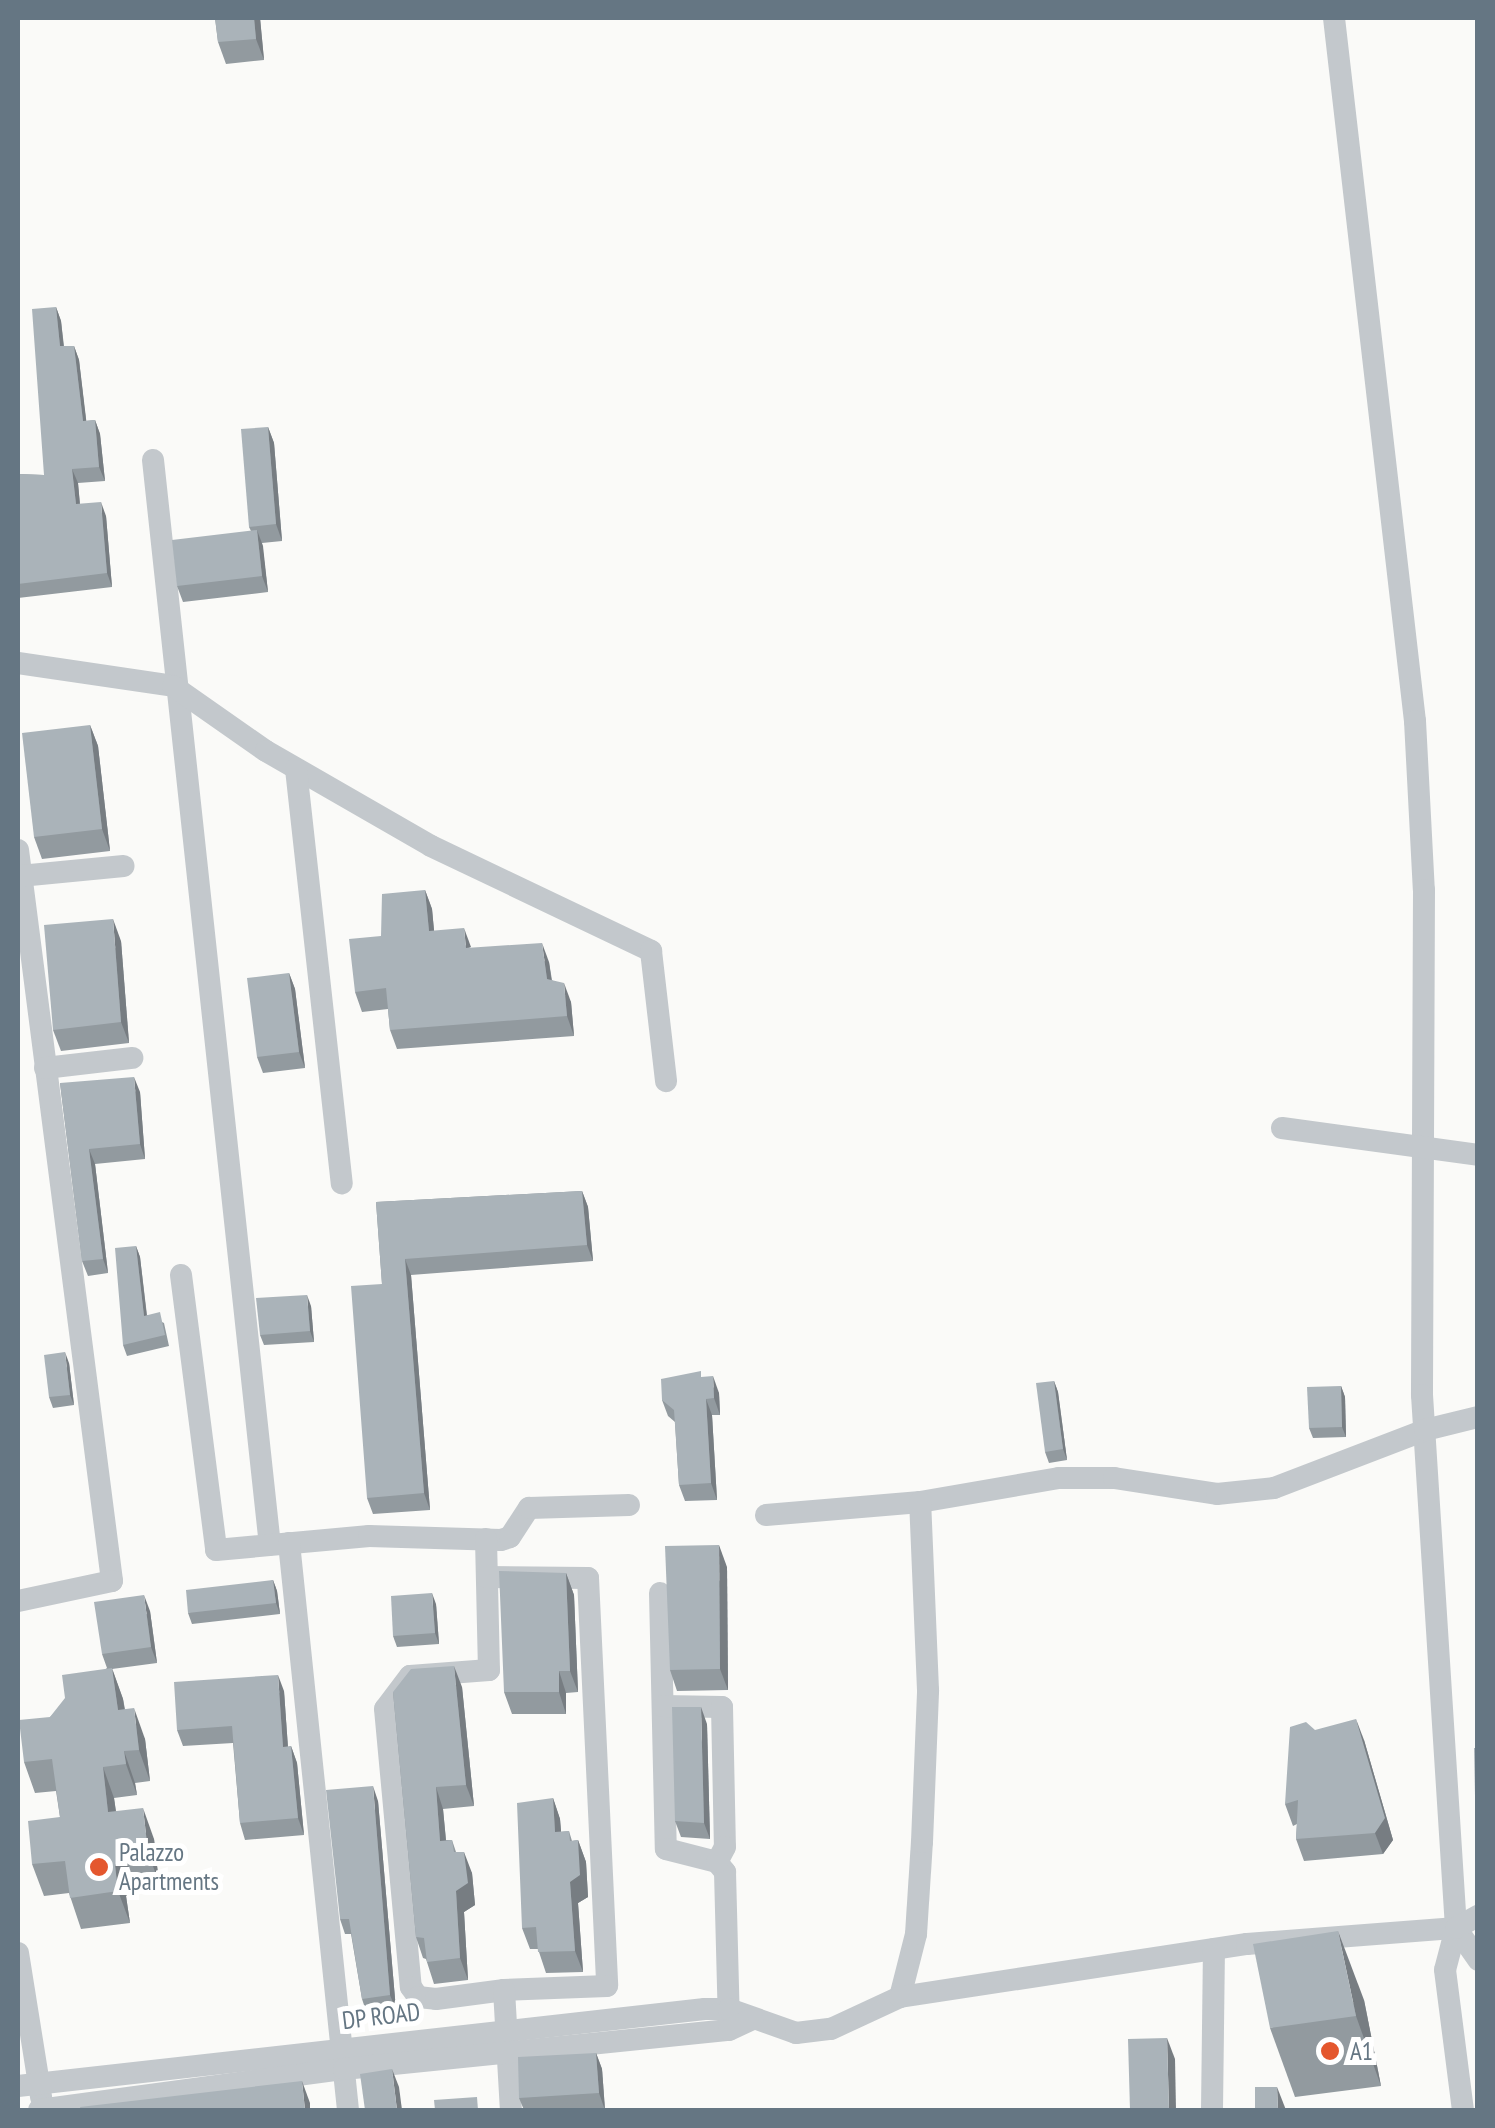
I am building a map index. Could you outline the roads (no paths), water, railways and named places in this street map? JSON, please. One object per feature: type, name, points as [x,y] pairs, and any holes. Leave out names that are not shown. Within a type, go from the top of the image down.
[{"type":"street","points":[[1334,18],[1416,721],[1426,1149],[1425,1430],[1456,1928],[1445,1970],[1464,2110]]},
{"type":"street","points":[[153,460],[174,686],[348,2110]]},
{"type":"street","points":[[18,664],[174,686],[296,768],[431,846],[651,952],[666,1081]]},
{"type":"street","points":[[296,768],[342,1183]]},
{"type":"street","points":[[18,850],[112,1581],[18,1602]]},
{"type":"street","points":[[20,876],[124,866]]},
{"type":"street","points":[[45,1068],[132,1058]]},
{"type":"street","points":[[1282,1128],[1478,1155]]},
{"type":"street","points":[[181,1275],[216,1550],[369,1536],[510,1538],[529,1508],[630,1505]]},
{"type":"street","points":[[766,1515],[920,1502],[1059,1478],[1114,1478],[1217,1494],[1274,1488],[1425,1430],[1478,1417]]},
{"type":"street","points":[[900,1997],[916,1934],[923,1822],[928,1690],[920,1502]]},
{"type":"street","points":[[486,1539],[489,1670],[410,1676],[385,1709],[410,1988],[418,1997],[436,1999],[504,1990],[607,1986],[588,1578],[487,1578]]},
{"type":"street","points":[[660,1593],[666,1849],[717,1862]]},
{"type":"street","points":[[662,1706],[722,1707],[725,1846],[717,1862]]},
{"type":"street","points":[[717,1862],[726,1882],[729,2020]]},
{"type":"street","points":[[1456,1928],[1478,1916]]},
{"type":"street","points":[[1456,1928],[1478,1960]]},
{"type":"street","name":"DP ROAD","points":[[23,2084],[344,2059],[507,2040],[540,2024],[753,2019],[796,2033],[832,2029],[900,1997],[1214,1949],[1456,1928]]},
{"type":"street","points":[[1212,2110],[1214,1949]]},
{"type":"street","points":[[18,1953],[24,2110]]},
{"type":"street","points":[[538,1988],[543,2049]]},
{"type":"street","points":[[504,1990],[511,2110]]},
{"type":"street","name":"DP ROAD","points":[[507,2040],[543,2049],[729,2020]]},
{"type":"street","name":"DP ROAD","points":[[40,2110],[344,2059]]},
{"type":"street","points":[[23,2084],[40,2110]]},
{"type":"place","name":"Palazzo Apartments","points":[[99,1867]]},
{"type":"place","name":"A1","points":[[1330,2051]]}]
